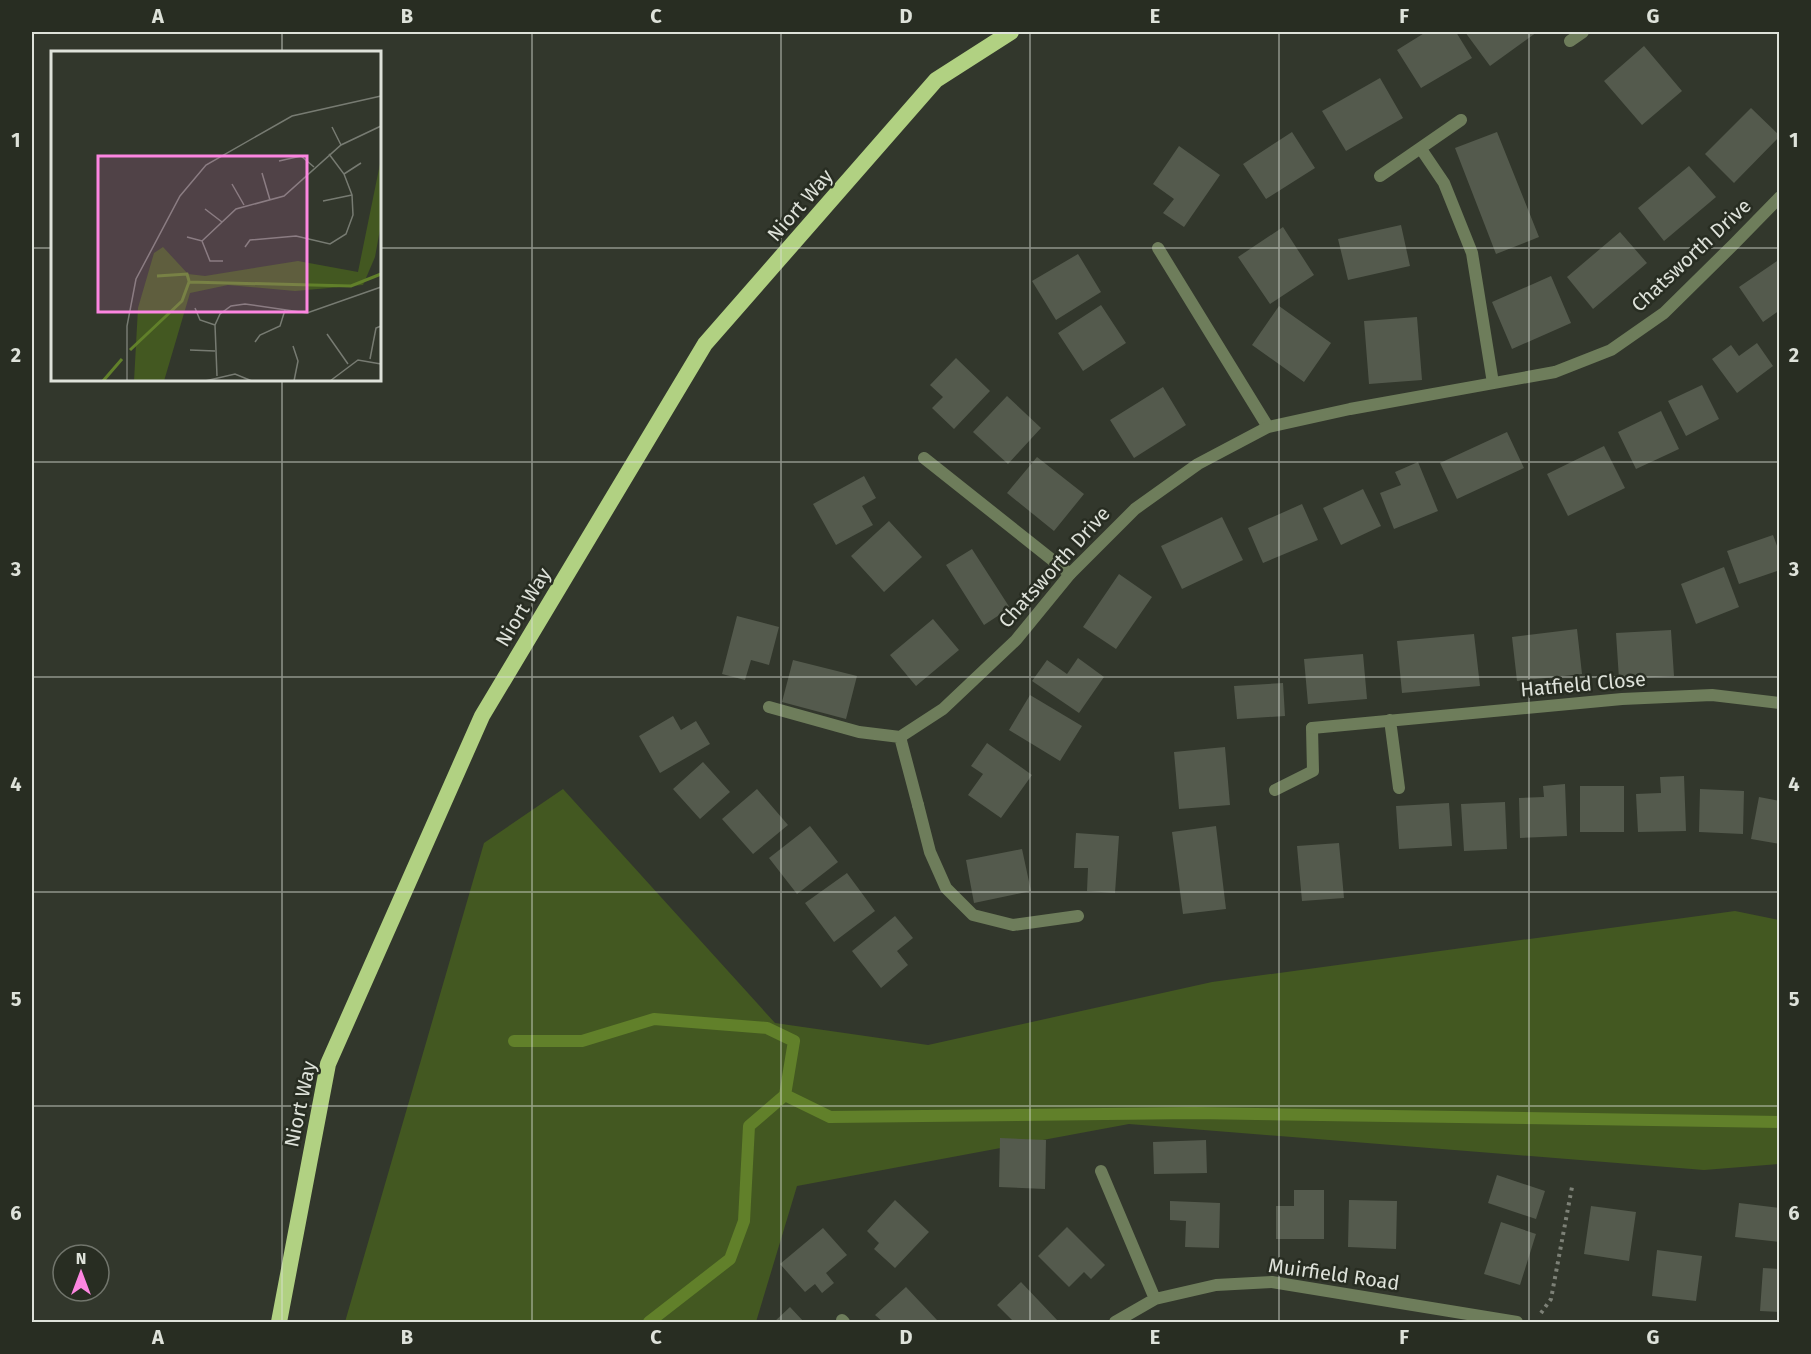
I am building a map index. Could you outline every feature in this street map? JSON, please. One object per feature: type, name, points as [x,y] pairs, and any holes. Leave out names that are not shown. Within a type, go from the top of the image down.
[{"type":"highway","name":"Niort Way","points":[[279,1323],[328,1064],[482,716],[705,344],[936,80],[1011,32]]},
{"type":"street","points":[[1570,41],[1583,32]]},
{"type":"street","points":[[1380,176],[1461,120]]},
{"type":"street","points":[[1421,149],[1444,183],[1473,253],[1493,383]]},
{"type":"street","name":"Chatsworth Drive","points":[[900,737],[943,709],[1008,648],[1070,574],[1135,509],[1198,464],[1268,427],[1350,409],[1555,372],[1611,350],[1664,313],[1779,197]]},
{"type":"street","points":[[1158,248],[1268,427]]},
{"type":"street","points":[[924,458],[1070,574]]},
{"type":"street","name":"Hatfield Close","points":[[1275,790],[1312,771],[1312,728],[1622,699],[1712,695],[1779,703]]},
{"type":"street","points":[[769,707],[860,732],[900,737],[930,852],[946,888],[973,915],[1013,925],[1078,916]]},
{"type":"street","points":[[1390,720],[1399,788]]},
{"type":"street","points":[[1101,1171],[1155,1299]]},
{"type":"street","name":"Muirfield Road","points":[[1115,1323],[1155,1299],[1216,1286],[1272,1282],[1517,1323]]},
{"type":"path","points":[[1540,1315],[1551,1299],[1572,1187]]},
{"type":"green space","points":[[563,789],[775,1023],[928,1045],[1212,982],[1735,911],[1779,920],[1779,1164],[1704,1170],[1129,1124],[797,1186],[756,1322],[345,1322],[484,843]]},
{"type":"building","points":[[1426,32],[1456,32],[1472,58],[1421,88],[1397,50]]},
{"type":"building","points":[[1465,32],[1537,32],[1490,66]]},
{"type":"building","points":[[1644,46],[1682,91],[1642,125],[1604,81]]},
{"type":"building","points":[[1380,78],[1403,118],[1346,151],[1322,111]]},
{"type":"building","points":[[1751,108],[1780,136],[1734,183],[1705,154]]},
{"type":"building","points":[[1292,132],[1315,168],[1266,199],[1243,164]]},
{"type":"building","points":[[1497,132],[1539,237],[1496,254],[1455,148]]},
{"type":"building","points":[[1179,146],[1220,175],[1184,227],[1163,213],[1174,199],[1153,184]]},
{"type":"building","points":[[1689,166],[1716,197],[1664,241],[1638,208]]},
{"type":"building","points":[[1401,225],[1410,266],[1348,280],[1338,239]]},
{"type":"building","points":[[1283,227],[1314,275],[1270,304],[1238,257]]},
{"type":"building","points":[[1620,232],[1647,263],[1593,309],[1567,277]]},
{"type":"building","points":[[1078,254],[1101,292],[1056,320],[1032,281]]},
{"type":"building","points":[[1780,259],[1780,310],[1763,322],[1739,287]]},
{"type":"building","points":[[1551,276],[1571,323],[1512,349],[1492,302]]},
{"type":"building","points":[[1101,305],[1126,343],[1083,371],[1058,333]]},
{"type":"building","points":[[1279,306],[1331,343],[1304,382],[1252,345]]},
{"type":"building","points":[[1417,317],[1422,380],[1369,384],[1364,321]]},
{"type":"building","points":[[1757,343],[1773,366],[1737,393],[1712,359],[1731,345],[1739,356]]},
{"type":"building","points":[[956,358],[990,391],[954,429],[932,408],[943,397],[930,385]]},
{"type":"building","points":[[1702,385],[1719,419],[1686,436],[1668,401]]},
{"type":"building","points":[[1163,387],[1186,425],[1134,458],[1110,420]]},
{"type":"building","points":[[1007,396],[1041,428],[1008,464],[973,432]]},
{"type":"building","points":[[1661,411],[1679,449],[1636,469],[1618,432]]},
{"type":"building","points":[[1507,432],[1524,468],[1457,499],[1440,463]]},
{"type":"building","points":[[1604,446],[1625,488],[1568,516],[1547,474]]},
{"type":"building","points":[[1037,457],[1084,494],[1054,531],[1007,493]]},
{"type":"building","points":[[1418,462],[1438,511],[1394,529],[1380,493],[1401,485],[1395,472]]},
{"type":"building","points":[[864,476],[876,498],[862,506],[873,525],[836,545],[813,504]]},
{"type":"building","points":[[1363,489],[1381,526],[1341,545],[1323,508]]},
{"type":"building","points":[[1302,504],[1318,540],[1263,563],[1248,528]]},
{"type":"building","points":[[1222,517],[1243,560],[1182,589],[1161,546]]},
{"type":"building","points":[[889,521],[922,557],[884,592],[851,556]]},
{"type":"building","points":[[1773,535],[1780,554],[1780,570],[1739,584],[1727,551]]},
{"type":"building","points":[[972,549],[1010,608],[984,625],[946,565]]},
{"type":"building","points":[[1724,567],[1739,607],[1696,624],[1681,584]]},
{"type":"building","points":[[1119,574],[1152,597],[1116,649],[1083,627]]},
{"type":"building","points":[[737,616],[779,627],[769,665],[751,660],[745,680],[722,674]]},
{"type":"building","points":[[933,619],[959,650],[916,686],[890,655]]},
{"type":"building","points":[[1577,629],[1582,674],[1517,681],[1512,637]]},
{"type":"building","points":[[1671,630],[1674,676],[1619,679],[1616,633]]},
{"type":"building","points":[[1474,634],[1480,686],[1402,693],[1397,641]]},
{"type":"building","points":[[1363,654],[1367,699],[1308,704],[1304,659]]},
{"type":"building","points":[[1078,658],[1104,677],[1079,713],[1032,681],[1047,660],[1067,674]]},
{"type":"building","points":[[793,660],[857,676],[846,719],[782,702]]},
{"type":"building","points":[[1283,683],[1285,716],[1237,719],[1234,686]]},
{"type":"building","points":[[1030,695],[1082,726],[1060,761],[1009,730]]},
{"type":"building","points":[[673,716],[681,730],[696,721],[710,744],[660,773],[639,736]]},
{"type":"building","points":[[987,743],[1032,775],[1001,818],[968,795],[983,774],[971,766]]},
{"type":"building","points":[[1225,747],[1230,805],[1179,809],[1174,752]]},
{"type":"building","points":[[703,762],[730,792],[700,819],[673,789]]},
{"type":"building","points":[[1684,776],[1686,831],[1638,832],[1636,794],[1661,793],[1660,777]]},
{"type":"building","points":[[1565,784],[1567,836],[1520,838],[1519,798],[1544,797],[1543,786]]},
{"type":"building","points":[[1580,786],[1624,786],[1624,832],[1580,832]]},
{"type":"building","points":[[757,789],[788,825],[753,854],[722,819]]},
{"type":"building","points":[[1700,789],[1744,791],[1743,834],[1699,832]]},
{"type":"building","points":[[1759,797],[1780,801],[1780,844],[1751,839]]},
{"type":"building","points":[[1505,802],[1507,849],[1464,851],[1461,804]]},
{"type":"building","points":[[1449,803],[1452,846],[1399,849],[1396,806]]},
{"type":"building","points":[[810,826],[838,862],[797,894],[769,858]]},
{"type":"building","points":[[1216,826],[1226,909],[1183,914],[1172,832]]},
{"type":"building","points":[[1076,833],[1119,836],[1115,893],[1087,891],[1088,868],[1074,868]]},
{"type":"building","points":[[1339,843],[1344,898],[1302,901],[1297,846]]},
{"type":"building","points":[[1022,849],[1031,891],[974,903],[966,860]]},
{"type":"building","points":[[847,873],[875,911],[834,942],[805,903]]},
{"type":"building","points":[[895,916],[913,938],[897,951],[908,965],[881,988],[852,951]]},
{"type":"building","points":[[1000,1138],[1046,1140],[1045,1189],[999,1187]]},
{"type":"building","points":[[1206,1140],[1207,1173],[1154,1174],[1153,1142]]},
{"type":"building","points":[[1497,1175],[1545,1191],[1536,1219],[1488,1203]]},
{"type":"building","points":[[1294,1190],[1324,1190],[1324,1239],[1276,1239],[1276,1206],[1294,1206]]},
{"type":"building","points":[[895,1200],[929,1232],[895,1268],[874,1249],[879,1243],[867,1231]]},
{"type":"building","points":[[1349,1200],[1397,1201],[1396,1249],[1348,1247]]},
{"type":"building","points":[[1170,1201],[1220,1203],[1219,1248],[1185,1247],[1186,1221],[1170,1220]]},
{"type":"building","points":[[1739,1203],[1780,1208],[1780,1242],[1735,1237]]},
{"type":"building","points":[[1591,1206],[1636,1212],[1629,1261],[1584,1254]]},
{"type":"building","points":[[1501,1222],[1536,1234],[1520,1285],[1484,1274]]},
{"type":"building","points":[[1067,1227],[1105,1265],[1091,1279],[1084,1272],[1069,1287],[1038,1256]]},
{"type":"building","points":[[823,1228],[847,1255],[826,1273],[834,1283],[822,1293],[815,1284],[805,1292],[780,1264]]},
{"type":"building","points":[[1657,1250],[1702,1256],[1696,1301],[1652,1296]]},
{"type":"building","points":[[1763,1268],[1780,1269],[1780,1312],[1760,1311]]},
{"type":"building","points":[[1021,1282],[1058,1321],[1014,1322],[997,1305]]},
{"type":"building","points":[[906,1287],[937,1320],[934,1322],[883,1322],[875,1315]]},
{"type":"building","points":[[790,1307],[804,1322],[774,1322]]},
{"type":"waterway","points":[[514,1041],[582,1041],[654,1019],[767,1028],[794,1041],[785,1095]]},
{"type":"waterway","points":[[649,1322],[730,1259],[744,1221],[749,1126],[785,1095],[830,1117],[1195,1113],[1780,1122]]}]
